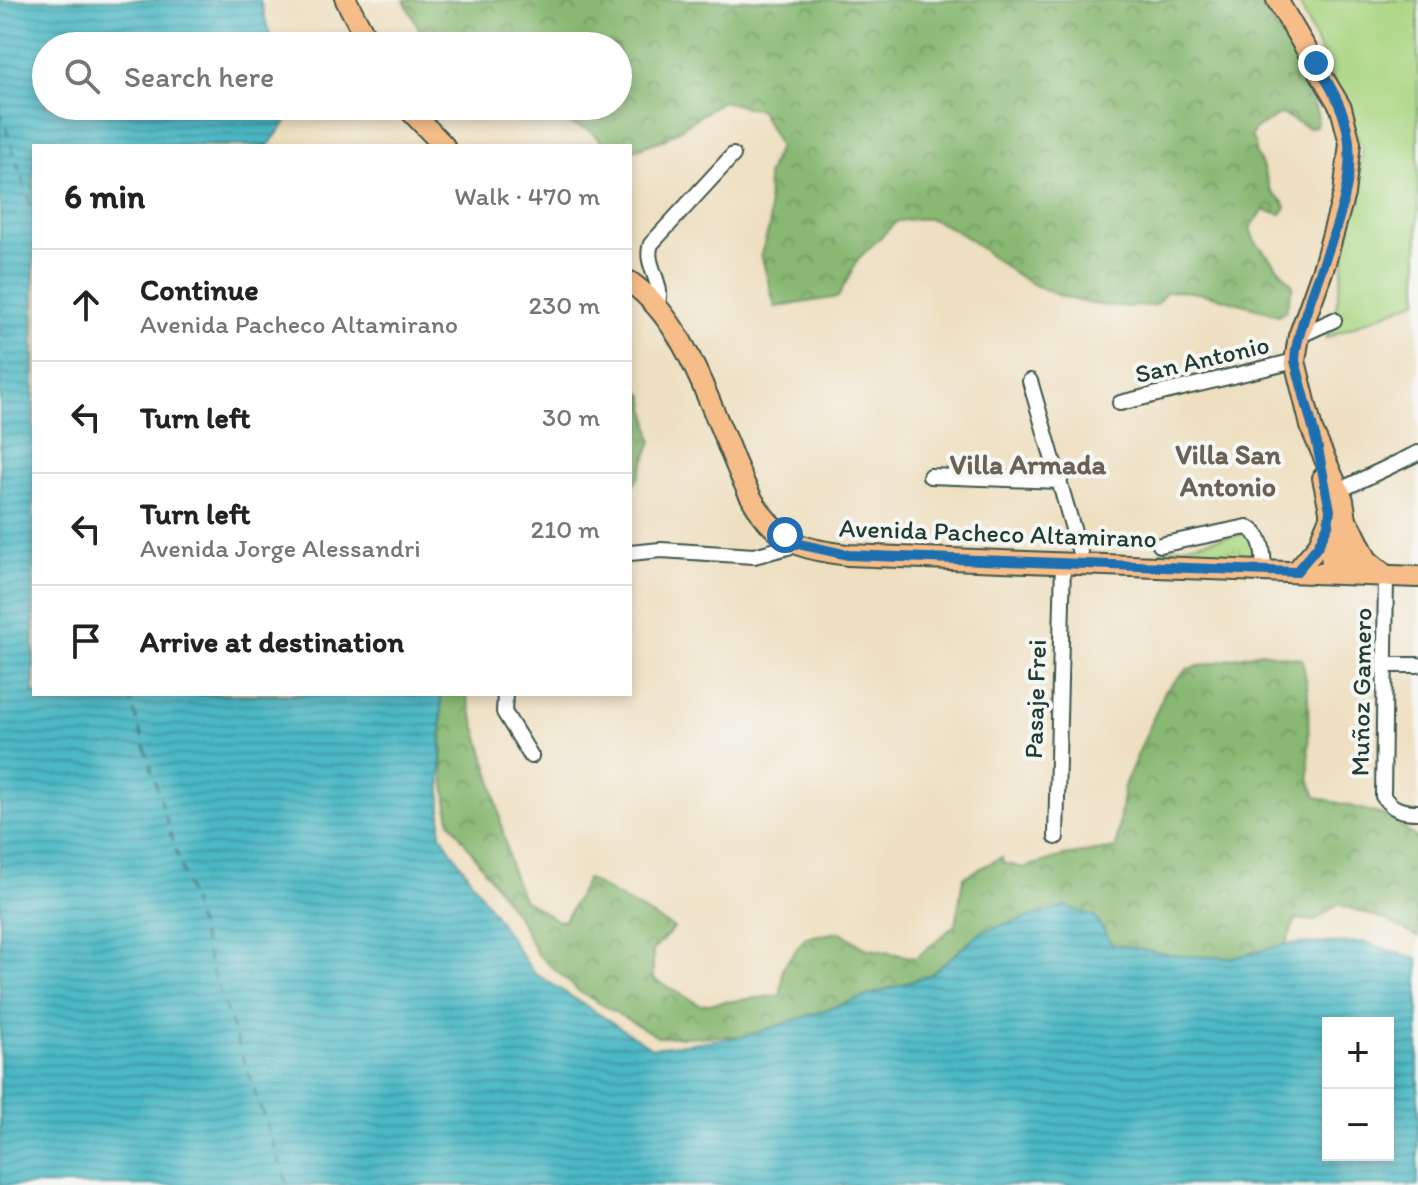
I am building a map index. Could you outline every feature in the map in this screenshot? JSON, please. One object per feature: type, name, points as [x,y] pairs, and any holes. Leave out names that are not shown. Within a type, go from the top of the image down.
[{"type":"main road","points":[[346,0],[363,32]]},
{"type":"main road","points":[[1277,0],[1331,88],[1341,108],[1350,143],[1344,194],[1324,266],[1299,336],[1295,361],[1338,511],[1363,554],[1386,576]]},
{"type":"main road","points":[[419,120],[442,144]]},
{"type":"main road","name":"Avenida Pacheco Altamirano","points":[[632,284],[657,305],[676,333],[749,496],[773,524],[799,544],[848,555],[1418,577]]},
{"type":"main road","points":[[1317,444],[1340,490],[1341,574]]},
{"type":"main road","points":[[1296,572],[1318,546],[1338,511]]},
{"type":"street","points":[[657,305],[661,294],[648,255],[651,244],[733,155]]},
{"type":"street","points":[[1299,336],[1334,320]]},
{"type":"street","name":"San Antonio","points":[[1120,403],[1295,361]]},
{"type":"street","name":"Pasaje Frei","points":[[1030,381],[1060,481],[1073,562],[1056,837]]},
{"type":"street","points":[[1340,490],[1418,453]]},
{"type":"street","points":[[930,476],[1060,481]]},
{"type":"street","points":[[1160,545],[1247,527],[1256,531],[1261,539],[1264,571]]},
{"type":"street","points":[[632,553],[661,550],[754,556],[799,544]]},
{"type":"street","name":"Muñoz Gamero","points":[[1386,576],[1383,796],[1398,810],[1418,812]]},
{"type":"street","points":[[1387,665],[1418,665]]},
{"type":"street","points":[[505,696],[504,712],[531,756]]},
{"type":"green space","points":[[404,0],[1257,0],[1301,64],[1318,117],[1316,126],[1309,128],[1281,114],[1254,130],[1251,137],[1272,192],[1286,207],[1281,214],[1264,210],[1250,228],[1254,240],[1293,285],[1286,311],[1278,315],[1222,298],[1178,291],[1166,292],[1156,305],[1123,306],[1075,300],[1029,282],[959,233],[926,219],[897,221],[858,259],[838,297],[775,307],[761,254],[770,225],[767,176],[779,146],[760,110],[722,101],[665,139],[632,150],[632,144],[605,144],[589,130],[558,120],[632,120],[632,32],[421,32]]},
{"type":"green space","points":[[1298,0],[1418,0],[1418,300],[1326,338],[1334,320],[1363,149]]},
{"type":"green space","points":[[632,384],[644,396],[652,441],[632,486]]},
{"type":"green space","points":[[1251,532],[1257,558],[1161,558],[1161,550]]},
{"type":"green space","points":[[1261,652],[1302,659],[1308,691],[1309,778],[1316,797],[1387,816],[1418,839],[1418,937],[1386,920],[1338,904],[1315,921],[1296,919],[1286,944],[1233,958],[1171,955],[1111,944],[1095,917],[983,931],[930,975],[747,1036],[658,1037],[580,992],[536,953],[521,922],[450,821],[443,769],[441,696],[467,696],[492,781],[511,869],[523,899],[558,921],[565,920],[587,879],[674,928],[653,950],[653,979],[700,1005],[781,995],[783,967],[806,937],[841,932],[865,948],[916,958],[955,925],[964,877],[1002,857],[1003,863],[1024,868],[1063,856],[1116,848],[1124,786],[1165,691],[1187,669]]},
{"type":"water","points":[[0,0],[260,0],[269,32],[32,32],[32,120],[288,120],[270,144],[32,144],[32,696],[441,696],[441,835],[533,972],[652,1048],[747,1036],[930,975],[983,931],[1066,906],[1095,917],[1112,944],[1171,955],[1233,958],[1286,944],[1363,942],[1418,959],[1418,1185],[0,1185]]},
{"type":"ferry route","points":[[0,110],[32,209]]},
{"type":"ferry route","points":[[130,696],[212,971],[288,1185]]},
{"type":"district","name":"Villa Armada","points":[[1028,464]]},
{"type":"district","name":"Villa San Antonio","points":[[1228,470]]},
{"type":"route","points":[[785,535],[799,544],[848,555],[1296,572],[1318,546],[1328,525],[1330,510],[1317,444],[1295,361],[1296,349],[1324,266],[1344,194],[1350,159],[1350,143],[1341,108],[1316,63]]}]
